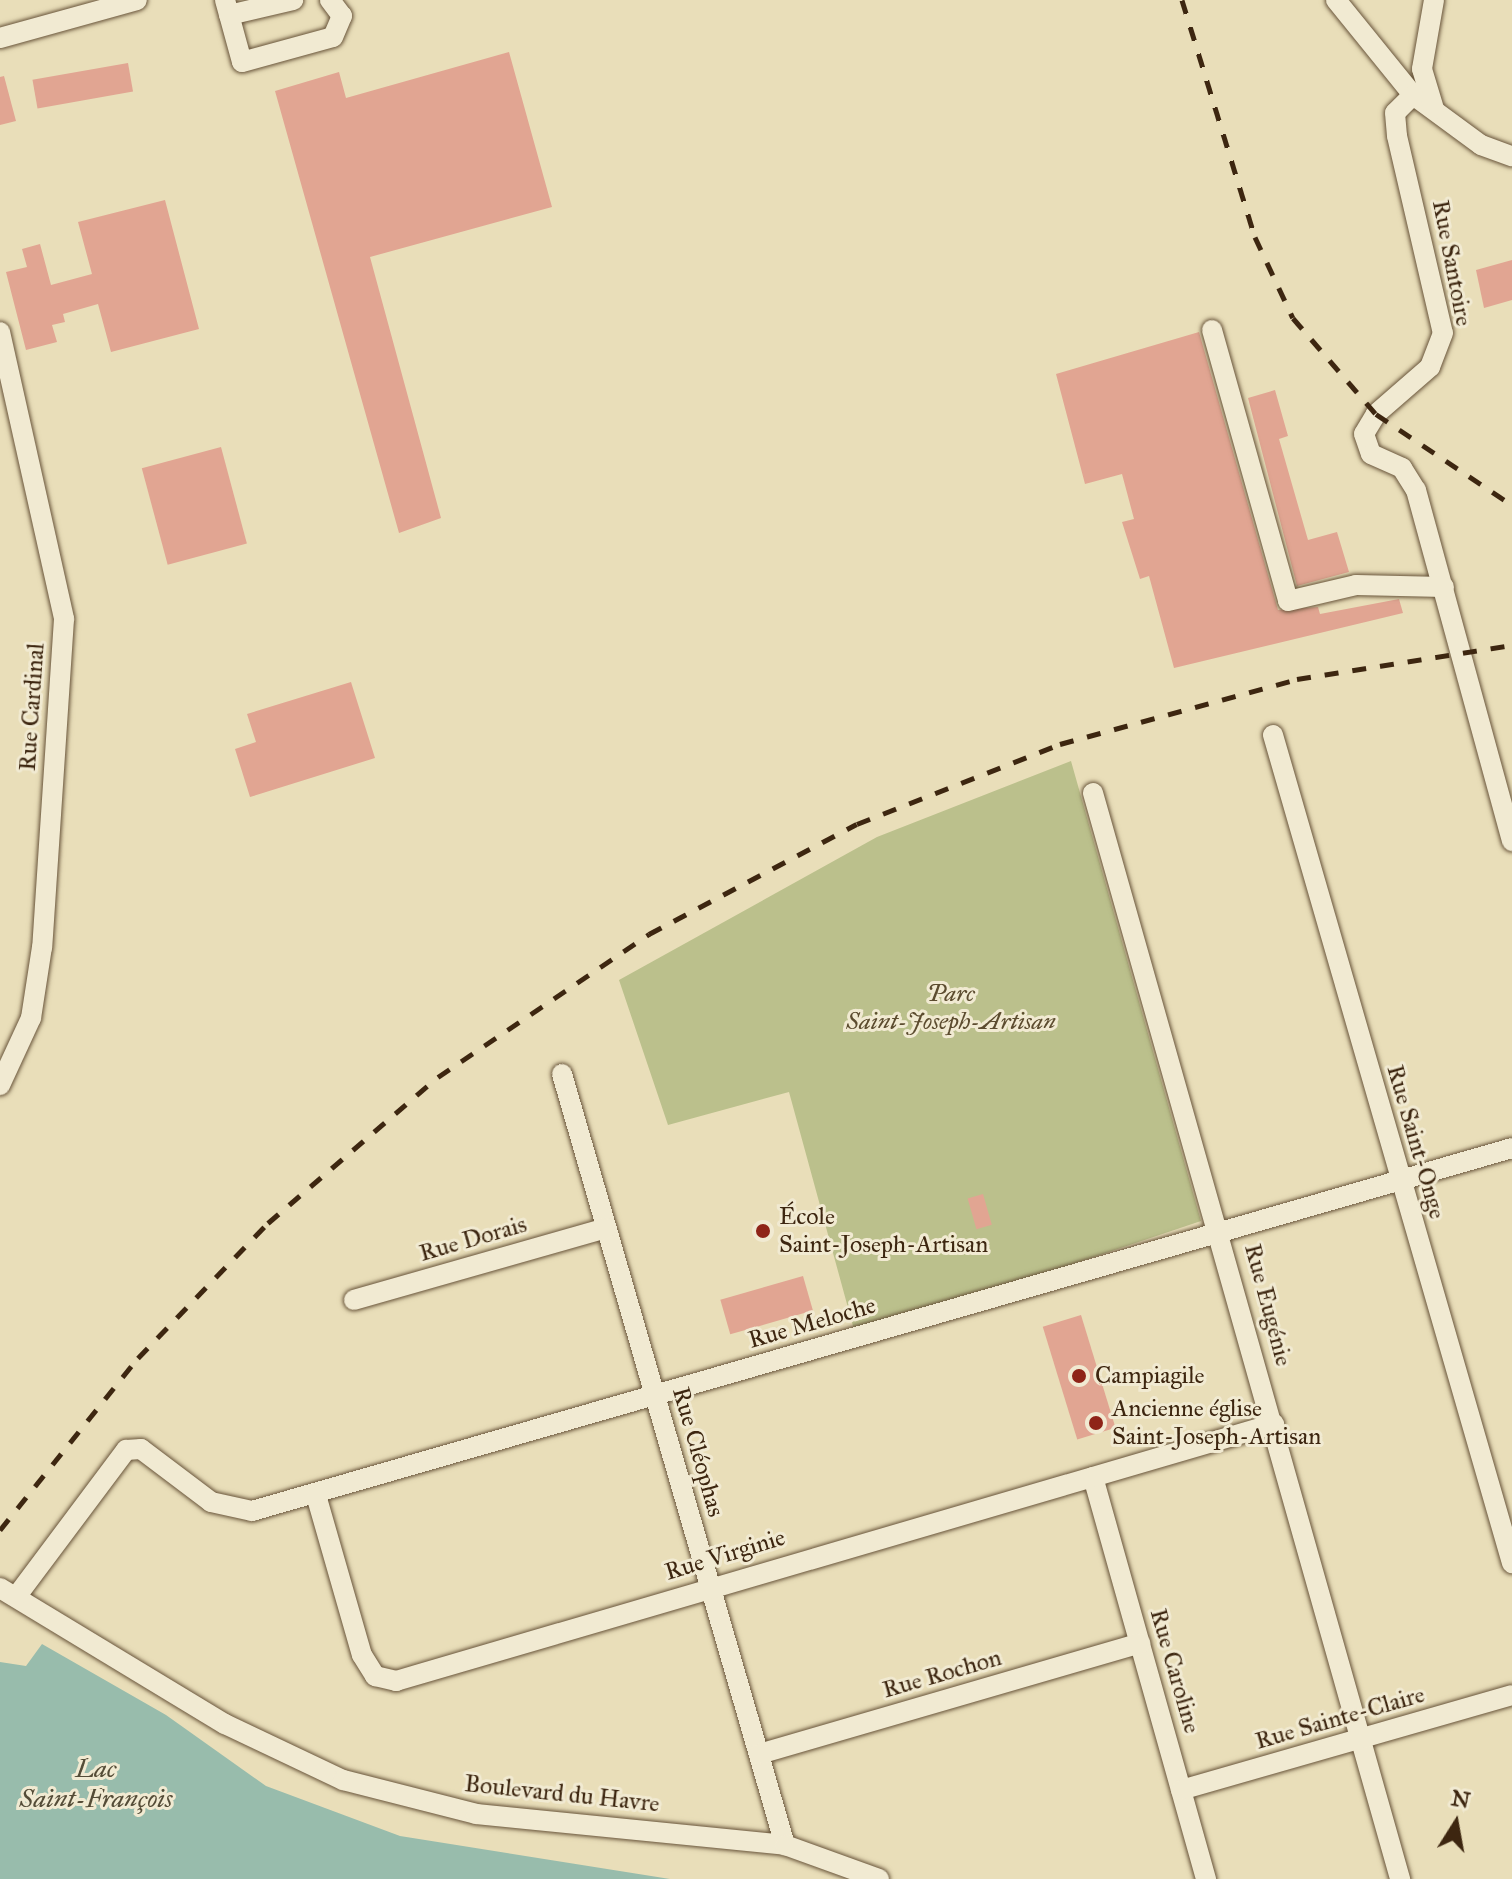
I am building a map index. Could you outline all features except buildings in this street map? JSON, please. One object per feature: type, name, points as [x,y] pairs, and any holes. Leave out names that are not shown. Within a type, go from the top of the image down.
[{"type":"street","points":[[0,38],[137,0]]},
{"type":"street","points":[[293,0],[227,8],[242,62],[333,37],[342,16],[330,0]]},
{"type":"street","points":[[1336,0],[1413,95],[1438,116],[1512,156]]},
{"type":"street","points":[[1434,0],[1422,69],[1438,116]]},
{"type":"street","name":"Rue Santoire","points":[[1413,95],[1395,113],[1397,136],[1443,333],[1430,367],[1376,414],[1364,434],[1371,454],[1402,468],[1412,483],[1444,587],[1470,695],[1512,841]]},
{"type":"street","points":[[1212,330],[1288,601],[1356,585],[1444,587]]},
{"type":"street","name":"Rue Cardinal","points":[[0,332],[64,619],[42,947],[31,1018],[0,1085]]},
{"type":"street","name":"Rue Saint-Onge","points":[[1273,735],[1512,1563]]},
{"type":"street","name":"Rue Eugénie","points":[[1093,793],[1221,1232],[1400,1879]]},
{"type":"street","name":"Rue Cléophas","points":[[562,1074],[785,1845]]},
{"type":"street","name":"Rue Meloche","points":[[9,1591],[126,1450],[141,1449],[232,1511],[316,1495],[1512,1148]]},
{"type":"street","name":"Rue Dorais","points":[[354,1300],[606,1228]]},
{"type":"street","name":"Rue Virginie","points":[[316,1495],[362,1655],[375,1676],[396,1681],[710,1586],[1274,1424]]},
{"type":"street","name":"Rue Caroline","points":[[1093,1477],[1206,1879]]},
{"type":"street","name":"Boulevard du Havre","points":[[9,1591],[225,1724],[343,1780],[476,1814],[785,1845],[879,1879]]},
{"type":"street","name":"Rue Rochon","points":[[759,1754],[1140,1643]]},
{"type":"street","name":"Rue Sainte-Claire","points":[[1181,1790],[1512,1695]]},
{"type":"green space","name":"Parc Saint-Joseph-Artisan","points":[[1071,761],[1201,1221],[856,1337],[789,1092],[668,1125],[619,980],[877,837]]},
{"type":"water","name":"Lac Saint-François","points":[[42,1644],[166,1715],[266,1786],[400,1836],[670,1879],[0,1879],[0,1662],[26,1666]]},
{"type":"railway","points":[[1182,0],[1255,237],[1293,318],[1376,414],[1512,505]]},
{"type":"railway","points":[[0,1530],[138,1358],[268,1223],[438,1077],[649,934],[857,824],[1060,744],[1297,679],[1512,645]]},
{"type":"place","name":"École Saint-Joseph-Artisan","points":[[763,1231]]},
{"type":"place","name":"Campiagile","points":[[1079,1376]]},
{"type":"place","name":"Ancienne église Saint-Joseph-Artisan","points":[[1096,1423]]}]
